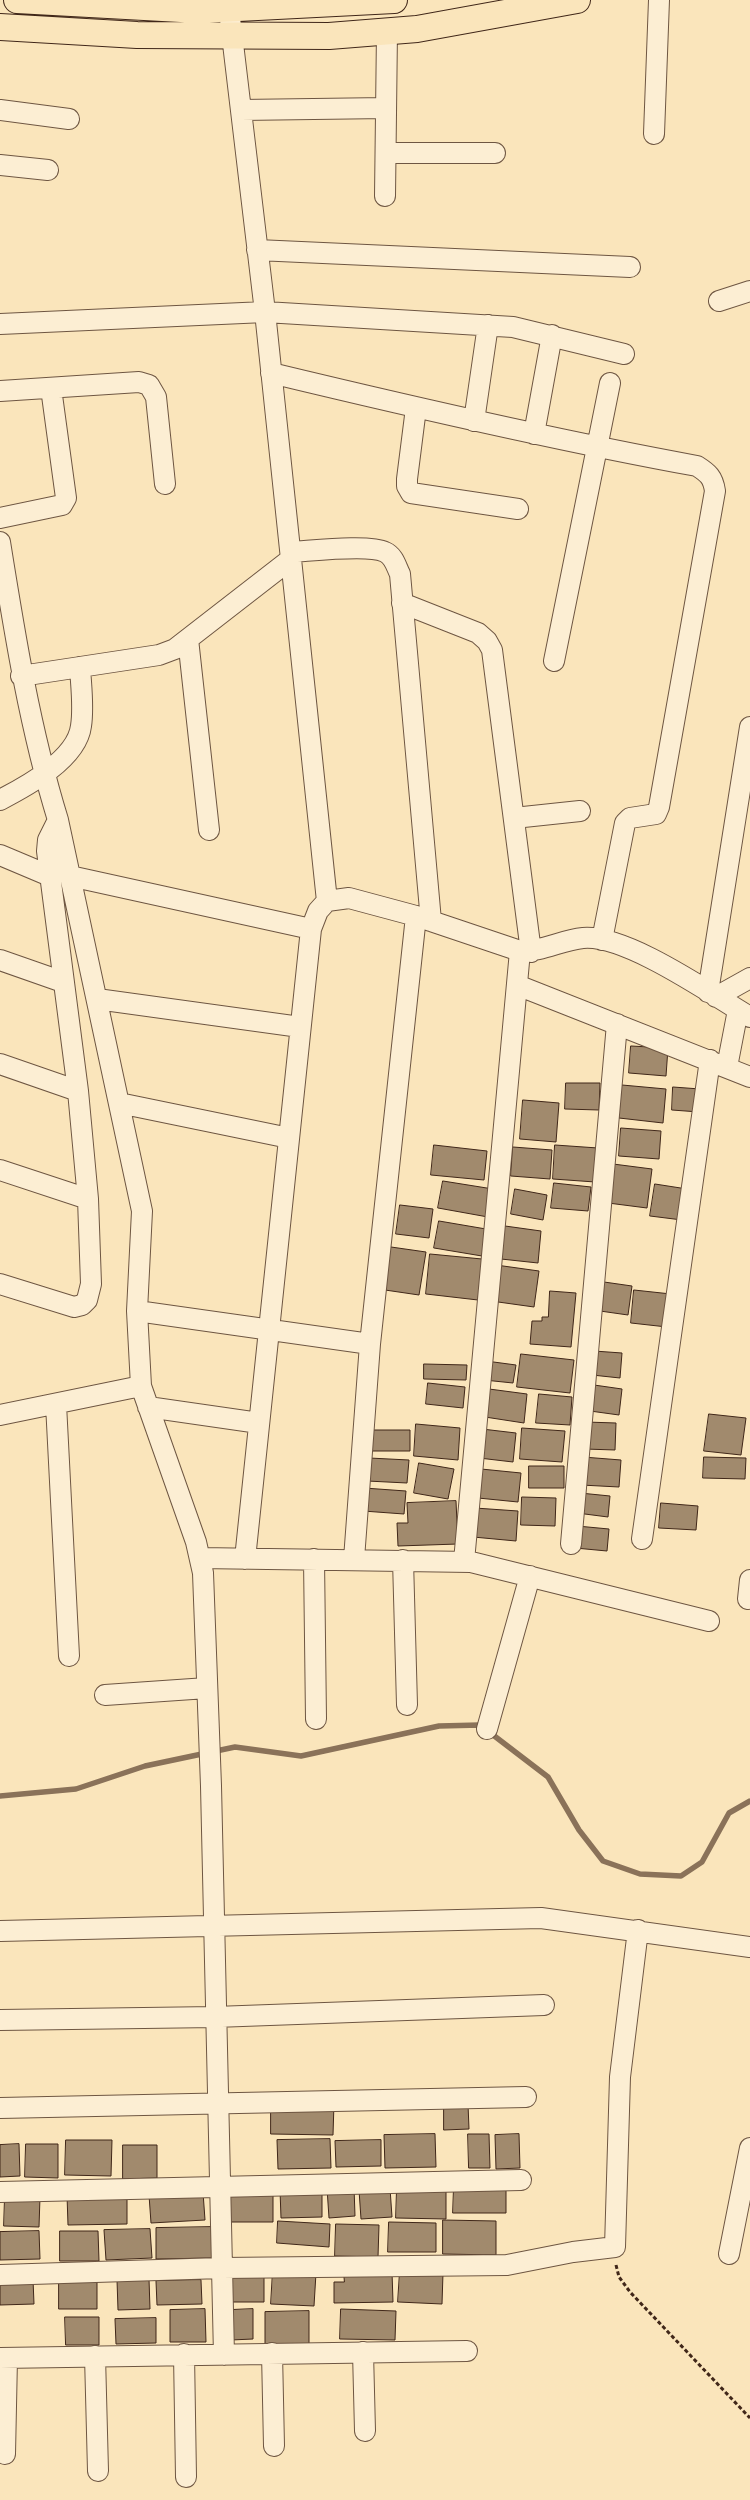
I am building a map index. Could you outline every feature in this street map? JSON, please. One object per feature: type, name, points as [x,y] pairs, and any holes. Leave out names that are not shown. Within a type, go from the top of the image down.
[{"type":"main road","points":[[17,0],[198,5],[229,10],[394,0]]},
{"type":"main road","points":[[0,27],[137,35],[329,36],[417,29],[577,0]]},
{"type":"street","points":[[654,134],[659,0]]},
{"type":"street","points":[[229,10],[265,312],[327,901]]},
{"type":"street","points":[[385,196],[387,31]]},
{"type":"street","points":[[241,110],[386,108]]},
{"type":"street","points":[[0,110],[68,119]]},
{"type":"street","points":[[386,153],[495,153]]},
{"type":"street","points":[[0,164],[48,170]]},
{"type":"street","points":[[258,250],[630,268]]},
{"type":"street","points":[[719,301],[750,291]]},
{"type":"street","points":[[0,324],[265,312],[513,327],[624,354]]},
{"type":"street","points":[[474,421],[488,325]]},
{"type":"street","points":[[534,434],[552,335]]},
{"type":"street","points":[[271,373],[474,421],[598,448],[697,466],[709,474],[714,482],[715,491],[660,806],[656,814],[630,818],[625,823],[602,940]]},
{"type":"street","points":[[0,392],[139,382],[149,385],[156,396],[165,484]]},
{"type":"street","points":[[554,660],[610,383]]},
{"type":"street","points":[[0,518],[65,503],[66,498],[51,388]]},
{"type":"street","points":[[416,408],[407,479],[407,486],[412,493],[518,509]]},
{"type":"street","points":[[0,542],[21,676],[44,774],[58,820],[142,1211],[137,1311],[141,1386],[200,1558],[203,1573],[211,1786],[224,2355]]},
{"type":"street","points":[[21,676],[159,655],[175,649],[291,555],[371,548],[385,552],[393,558],[400,574],[423,918],[370,1344],[354,1559]]},
{"type":"street","points":[[402,603],[478,632],[487,641],[492,650],[514,818],[526,951],[517,985],[464,1561]]},
{"type":"street","points":[[188,639],[209,830]]},
{"type":"street","points":[[3,795],[44,774],[73,748],[81,727],[80,667]]},
{"type":"street","points":[[712,994],[750,726]]},
{"type":"street","points":[[514,818],[580,811]]},
{"type":"street","points":[[0,1284],[74,1307],[82,1305],[87,1300],[92,1284],[88,1199],[78,1091],[47,850],[48,840],[58,820]]},
{"type":"street","points":[[0,855],[50,876]]},
{"type":"street","points":[[70,876],[311,929]]},
{"type":"street","points":[[245,1559],[311,929],[318,910],[327,901],[349,898],[423,918],[526,951],[584,938],[602,940],[640,954],[744,1013],[719,1064],[642,1538]]},
{"type":"street","points":[[0,960],[63,982]]},
{"type":"street","points":[[712,994],[750,978]]},
{"type":"street","points":[[517,985],[750,1077]]},
{"type":"street","points":[[97,999],[300,1027]]},
{"type":"street","points":[[571,1544],[617,1024]]},
{"type":"street","points":[[0,1064],[78,1091]]},
{"type":"street","points":[[119,1103],[289,1138]]},
{"type":"street","points":[[0,1170],[88,1199]]},
{"type":"street","points":[[137,1311],[370,1344]]},
{"type":"street","points":[[0,1415],[141,1386]]},
{"type":"street","points":[[56,1404],[69,1656]]},
{"type":"street","points":[[148,1407],[259,1423]]},
{"type":"street","points":[[200,1558],[464,1561],[709,1621]]},
{"type":"street","points":[[314,1559],[316,1719]]},
{"type":"street","points":[[403,1560],[407,1705]]},
{"type":"street","points":[[487,1729],[530,1576]]},
{"type":"street","points":[[105,1695],[207,1688]]},
{"type":"street","points":[[0,1931],[541,1918],[750,1947]]},
{"type":"street","points":[[0,2275],[222,2268],[507,2265],[573,2252],[615,2247],[620,2077],[638,1930]]},
{"type":"street","points":[[0,2020],[216,2017],[544,2005]]},
{"type":"street","points":[[0,2108],[526,2097]]},
{"type":"street","points":[[729,2254],[750,2148]]},
{"type":"street","points":[[0,2192],[220,2185],[521,2180]]},
{"type":"street","points":[[5,2454],[4,2358],[466,2351]]},
{"type":"street","points":[[363,2352],[365,2431]]},
{"type":"street","points":[[272,2353],[274,2446]]},
{"type":"street","points":[[184,2354],[186,2477]]},
{"type":"street","points":[[95,2356],[98,2471]]},
{"type":"path","points":[[615,2247],[614,2261],[619,2277],[630,2292],[750,2418]]},
{"type":"building","points":[[631,1046],[668,1048],[666,1076],[629,1073]]},
{"type":"building","points":[[566,1083],[600,1083],[599,1110],[565,1109]]},
{"type":"building","points":[[622,1085],[666,1089],[663,1123],[619,1118]]},
{"type":"building","points":[[673,1087],[700,1089],[699,1112],[672,1110]]},
{"type":"building","points":[[523,1100],[559,1103],[556,1142],[520,1139]]},
{"type":"building","points":[[621,1128],[661,1131],[659,1159],[619,1156]]},
{"type":"building","points":[[434,1145],[487,1151],[484,1180],[431,1175]]},
{"type":"building","points":[[555,1145],[598,1148],[595,1182],[553,1179]]},
{"type":"building","points":[[513,1147],[552,1150],[550,1179],[511,1176]]},
{"type":"building","points":[[613,1164],[652,1169],[647,1208],[608,1203]]},
{"type":"building","points":[[443,1181],[493,1189],[488,1217],[438,1208]]},
{"type":"building","points":[[554,1183],[591,1187],[588,1211],[551,1208]]},
{"type":"building","points":[[655,1184],[687,1189],[682,1220],[650,1216]]},
{"type":"building","points":[[515,1189],[547,1195],[543,1220],[511,1214]]},
{"type":"building","points":[[400,1205],[433,1209],[429,1238],[396,1234]]},
{"type":"building","points":[[439,1221],[486,1229],[482,1256],[434,1248]]},
{"type":"building","points":[[505,1226],[541,1231],[538,1263],[501,1259]]},
{"type":"building","points":[[391,1247],[426,1252],[419,1295],[385,1290]]},
{"type":"building","points":[[430,1254],[482,1259],[478,1300],[426,1294]]},
{"type":"building","points":[[496,1265],[539,1271],[534,1307],[491,1301]]},
{"type":"building","points":[[604,1282],[632,1286],[628,1315],[600,1311]]},
{"type":"building","points":[[634,1290],[671,1294],[667,1327],[631,1323]]},
{"type":"building","points":[[550,1291],[576,1293],[571,1347],[530,1344],[532,1321],[542,1321],[542,1317],[548,1317]]},
{"type":"building","points":[[594,1351],[622,1353],[620,1378],[592,1375]]},
{"type":"building","points":[[521,1354],[574,1360],[570,1393],[517,1387]]},
{"type":"building","points":[[486,1361],[516,1365],[513,1383],[484,1380]]},
{"type":"building","points":[[424,1364],[467,1365],[466,1380],[424,1379]]},
{"type":"building","points":[[428,1383],[465,1387],[463,1408],[426,1404]]},
{"type":"building","points":[[594,1385],[622,1389],[619,1415],[590,1411]]},
{"type":"building","points":[[489,1389],[527,1394],[524,1423],[485,1417]]},
{"type":"building","points":[[539,1394],[572,1397],[570,1425],[536,1423]]},
{"type":"building","points":[[709,1414],[746,1418],[741,1455],[704,1451]]},
{"type":"building","points":[[586,1422],[616,1423],[615,1450],[585,1449]]},
{"type":"building","points":[[416,1424],[460,1428],[458,1460],[414,1456]]},
{"type":"building","points":[[522,1428],[565,1431],[562,1462],[520,1459]]},
{"type":"building","points":[[482,1429],[516,1433],[513,1462],[479,1458]]},
{"type":"building","points":[[370,1430],[410,1430],[410,1451],[370,1451]]},
{"type":"building","points":[[583,1457],[621,1460],[619,1487],[581,1485]]},
{"type":"building","points":[[704,1457],[746,1458],[745,1479],[703,1478]]},
{"type":"building","points":[[369,1458],[409,1460],[407,1483],[367,1481]]},
{"type":"building","points":[[419,1463],[454,1469],[448,1499],[414,1493]]},
{"type":"building","points":[[529,1466],[564,1466],[564,1488],[529,1488]]},
{"type":"building","points":[[481,1469],[521,1473],[518,1502],[478,1498]]},
{"type":"building","points":[[364,1488],[406,1491],[404,1514],[363,1511]]},
{"type":"building","points":[[580,1493],[610,1496],[608,1517],[577,1513]]},
{"type":"building","points":[[522,1497],[556,1498],[555,1526],[521,1525]]},
{"type":"building","points":[[456,1501],[458,1544],[398,1546],[397,1523],[408,1523],[407,1503]]},
{"type":"building","points":[[661,1503],[698,1506],[696,1530],[659,1528]]},
{"type":"building","points":[[475,1508],[518,1511],[516,1541],[473,1537]]},
{"type":"building","points":[[577,1526],[609,1529],[607,1551],[575,1548]]},
{"type":"building","points":[[271,2103],[334,2103],[333,2135],[271,2134]]},
{"type":"building","points":[[444,2104],[468,2104],[469,2129],[444,2130]]},
{"type":"building","points":[[435,2134],[436,2167],[385,2168],[384,2135]]},
{"type":"building","points":[[468,2134],[489,2134],[490,2168],[469,2168]]},
{"type":"building","points":[[519,2134],[520,2168],[496,2169],[495,2135]]},
{"type":"building","points":[[330,2139],[331,2168],[278,2169],[277,2140]]},
{"type":"building","points":[[66,2140],[112,2140],[111,2176],[65,2175]]},
{"type":"building","points":[[381,2140],[381,2166],[336,2167],[335,2141]]},
{"type":"building","points":[[19,2144],[20,2176],[0,2177],[0,2145]]},
{"type":"building","points":[[26,2144],[58,2144],[58,2178],[25,2177]]},
{"type":"building","points":[[123,2145],[157,2145],[157,2178],[123,2179]]},
{"type":"building","points":[[454,2186],[506,2186],[506,2213],[453,2213]]},
{"type":"building","points":[[354,2187],[355,2216],[329,2218],[327,2188]]},
{"type":"building","points":[[390,2188],[392,2217],[361,2219],[359,2190]]},
{"type":"building","points":[[397,2188],[446,2188],[446,2219],[396,2218]]},
{"type":"building","points":[[322,2189],[322,2217],[281,2218],[280,2190]]},
{"type":"building","points":[[203,2192],[205,2220],[151,2223],[149,2195]]},
{"type":"building","points":[[127,2194],[127,2224],[68,2225],[67,2195]]},
{"type":"building","points":[[228,2194],[273,2194],[273,2222],[228,2222]]},
{"type":"building","points":[[5,2196],[40,2197],[39,2227],[4,2226]]},
{"type":"building","points":[[443,2220],[496,2221],[496,2255],[443,2254]]},
{"type":"building","points":[[278,2221],[330,2224],[329,2247],[277,2243]]},
{"type":"building","points":[[389,2222],[436,2223],[436,2252],[388,2252]]},
{"type":"building","points":[[336,2224],[379,2225],[378,2257],[335,2256]]},
{"type":"building","points":[[212,2227],[212,2258],[156,2259],[156,2228]]},
{"type":"building","points":[[150,2229],[152,2258],[106,2260],[104,2230]]},
{"type":"building","points":[[39,2231],[40,2259],[0,2260],[0,2232]]},
{"type":"building","points":[[60,2231],[98,2231],[99,2261],[60,2261]]},
{"type":"building","points":[[273,2270],[316,2273],[314,2306],[271,2304]]},
{"type":"building","points":[[400,2271],[443,2273],[442,2304],[398,2302]]},
{"type":"building","points":[[344,2272],[392,2272],[393,2302],[334,2303],[334,2282],[344,2282]]},
{"type":"building","points":[[227,2273],[264,2273],[264,2302],[228,2302]]},
{"type":"building","points":[[59,2278],[97,2279],[97,2309],[59,2309]]},
{"type":"building","points":[[33,2279],[34,2304],[0,2305],[0,2281]]},
{"type":"building","points":[[149,2279],[150,2309],[118,2310],[117,2280]]},
{"type":"building","points":[[201,2280],[202,2304],[157,2305],[156,2281]]},
{"type":"building","points":[[205,2309],[206,2342],[170,2342],[170,2310]]},
{"type":"building","points":[[253,2309],[253,2339],[231,2340],[231,2310]]},
{"type":"building","points":[[341,2309],[396,2311],[395,2340],[340,2339]]},
{"type":"building","points":[[309,2311],[309,2345],[265,2346],[265,2312]]},
{"type":"building","points":[[65,2317],[99,2317],[99,2345],[66,2345]]},
{"type":"building","points":[[156,2318],[156,2343],[116,2344],[115,2319]]},
{"type":"waterway","points":[[0,1796],[76,1789],[145,1766],[235,1747],[301,1756],[439,1726],[480,1725],[548,1777],[579,1830],[603,1861],[640,1874],[681,1876],[702,1862],[729,1813],[750,1801]]}]
